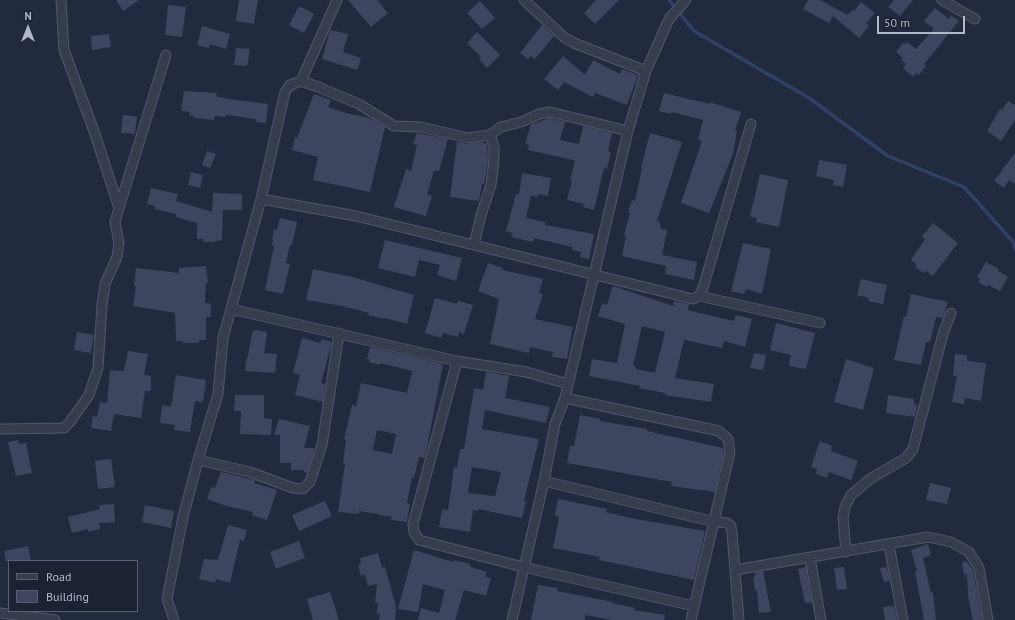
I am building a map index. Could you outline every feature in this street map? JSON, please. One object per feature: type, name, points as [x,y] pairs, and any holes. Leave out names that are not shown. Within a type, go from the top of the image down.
[{"type":"street","points":[[61,0],[64,50],[95,134],[119,208]]},
{"type":"street","points":[[301,81],[337,0]]},
{"type":"street","points":[[524,0],[565,38],[574,43],[646,71]]},
{"type":"street","points":[[512,620],[544,481],[555,424],[565,398],[628,131],[646,71],[669,18],[686,0]]},
{"type":"street","points":[[942,0],[975,19]]},
{"type":"street","points":[[0,429],[64,428],[89,395],[98,368],[105,284],[117,257],[118,243],[116,222],[119,208],[166,54]]},
{"type":"street","points":[[174,620],[168,599],[183,517],[218,394],[224,338],[262,199],[285,92],[290,85],[301,81],[359,104],[394,126],[421,127],[468,138],[490,134],[501,128],[521,122],[538,114],[550,112],[628,131]]},
{"type":"street","points":[[262,199],[356,216],[593,276],[693,299],[699,296],[703,288],[751,124]]},
{"type":"street","points":[[474,245],[481,215],[491,185],[494,147],[490,134]]},
{"type":"street","points":[[699,296],[820,323]]},
{"type":"street","points":[[231,309],[457,361],[526,372],[568,384]]},
{"type":"street","points":[[846,552],[843,518],[845,507],[851,495],[870,479],[906,458],[913,449],[943,334],[951,313]]},
{"type":"street","points":[[198,460],[250,472],[293,488],[303,489],[310,482],[322,444],[339,333]]},
{"type":"street","points":[[457,361],[413,524],[414,532],[419,540],[523,567],[694,606]]},
{"type":"street","points":[[565,398],[719,431],[728,439],[730,452],[715,522],[691,620]]},
{"type":"street","points":[[544,481],[715,522],[727,523],[731,526],[739,620]]},
{"type":"street","points":[[735,570],[889,545],[928,537],[951,542],[969,552],[979,568],[988,620]]},
{"type":"street","points":[[889,545],[903,620]]},
{"type":"street","points":[[810,558],[821,620]]},
{"type":"street","points":[[0,613],[55,620]]},
{"type":"building","points":[[116,0],[139,0],[123,11]]},
{"type":"building","points":[[239,0],[258,0],[254,24],[236,21]]},
{"type":"building","points":[[348,0],[377,0],[388,13],[371,27]]},
{"type":"building","points":[[596,0],[619,0],[595,24],[584,13]]},
{"type":"building","points":[[808,0],[820,0],[848,15],[852,10],[854,11],[861,2],[875,13],[866,23],[869,26],[859,38],[833,16],[829,23],[803,9]]},
{"type":"building","points":[[894,0],[913,0],[900,16],[888,7]]},
{"type":"building","points":[[480,1],[495,18],[482,29],[467,13]]},
{"type":"building","points":[[168,5],[186,7],[182,37],[165,35]]},
{"type":"building","points":[[299,6],[314,14],[304,33],[289,25]]},
{"type":"building","points":[[935,8],[949,19],[951,15],[959,21],[924,64],[926,66],[919,75],[916,73],[913,77],[903,68],[906,64],[901,60],[903,58],[896,52],[903,43],[905,44],[907,42],[916,49],[934,29],[924,21]]},
{"type":"building","points":[[542,25],[554,36],[535,59],[531,56],[528,59],[520,53]]},
{"type":"building","points":[[202,26],[230,34],[226,49],[210,44],[209,48],[197,45]]},
{"type":"building","points":[[330,30],[348,34],[343,52],[361,58],[357,70],[322,59]]},
{"type":"building","points":[[477,32],[500,55],[487,68],[479,59],[481,57],[467,43]]},
{"type":"building","points":[[109,34],[111,47],[92,50],[91,36]]},
{"type":"building","points":[[236,48],[250,49],[247,66],[234,65]]},
{"type":"building","points":[[563,56],[585,75],[593,60],[620,74],[622,69],[638,75],[627,105],[595,93],[593,97],[564,82],[558,90],[544,79]]},
{"type":"building","points":[[184,91],[217,93],[216,96],[228,99],[268,104],[266,123],[256,122],[256,119],[226,115],[225,117],[215,116],[214,120],[194,118],[194,116],[189,115],[190,112],[181,111]]},
{"type":"building","points":[[664,93],[710,104],[710,102],[741,112],[735,131],[737,131],[733,154],[709,213],[681,203],[702,141],[698,140],[703,120],[671,112],[671,114],[659,111]]},
{"type":"building","points":[[314,94],[331,100],[328,107],[369,118],[385,127],[370,192],[313,180],[318,157],[292,150],[295,137],[297,138]]},
{"type":"building","points":[[1008,101],[1015,105],[1015,120],[1001,141],[987,131],[1000,109],[1002,110]]},
{"type":"building","points":[[123,115],[137,117],[135,134],[121,133]]},
{"type":"building","points":[[550,118],[565,122],[560,140],[579,144],[583,126],[612,133],[608,151],[611,152],[607,169],[604,168],[594,210],[583,207],[584,204],[567,200],[575,161],[528,150],[529,145],[525,144],[531,124]]},
{"type":"building","points":[[417,133],[448,139],[439,171],[434,171],[427,194],[432,196],[426,216],[394,207],[406,169],[411,171],[417,145],[413,144]]},
{"type":"building","points":[[650,133],[682,142],[657,221],[661,224],[660,228],[667,230],[662,255],[697,262],[694,280],[665,274],[666,266],[622,256],[626,236],[624,235],[630,213],[628,212],[632,200],[635,201],[641,168]]},
{"type":"building","points":[[457,142],[467,144],[480,142],[487,144],[488,161],[479,201],[450,197]]},
{"type":"building","points":[[207,151],[216,154],[210,168],[202,165]]},
{"type":"building","points":[[1015,153],[1015,184],[1009,180],[1004,188],[994,181]]},
{"type":"building","points":[[819,160],[847,165],[843,187],[833,185],[834,180],[816,176]]},
{"type":"building","points":[[191,172],[203,175],[200,188],[188,185]]},
{"type":"building","points":[[522,173],[551,178],[548,196],[538,194],[538,197],[531,196],[526,218],[545,222],[545,225],[594,234],[589,259],[580,257],[581,252],[572,250],[572,247],[534,238],[533,242],[511,237],[513,233],[506,231],[516,194],[519,195]]},
{"type":"building","points":[[760,174],[788,180],[779,227],[756,222],[757,218],[750,216]]},
{"type":"building","points":[[151,188],[178,194],[176,201],[212,212],[213,193],[242,194],[242,210],[223,210],[222,240],[203,242],[203,239],[197,239],[197,223],[176,217],[176,214],[155,209],[155,206],[147,204]]},
{"type":"building","points":[[280,218],[297,222],[286,263],[290,264],[283,294],[265,290],[274,246],[272,245],[272,240],[274,230],[277,230]]},
{"type":"building","points":[[933,223],[958,243],[933,276],[926,271],[924,273],[915,267],[917,265],[911,260],[925,239],[922,236]]},
{"type":"building","points":[[385,240],[462,258],[456,281],[437,275],[440,265],[419,260],[415,277],[378,268]]},
{"type":"building","points":[[743,243],[771,249],[762,294],[746,289],[744,294],[731,291]]},
{"type":"building","points":[[986,262],[999,269],[998,271],[1008,277],[1000,291],[988,285],[987,287],[978,282],[980,279],[977,277]]},
{"type":"building","points":[[488,263],[503,268],[502,270],[543,279],[539,293],[543,294],[535,319],[573,327],[567,359],[552,357],[553,352],[530,347],[529,353],[490,344],[499,299],[478,291]]},
{"type":"building","points":[[206,266],[208,283],[206,283],[205,303],[211,304],[211,317],[206,317],[206,340],[199,340],[199,343],[182,343],[182,341],[176,341],[175,313],[133,306],[136,286],[134,286],[136,268],[179,273],[179,268]]},
{"type":"building","points":[[313,269],[352,277],[414,295],[407,324],[368,315],[369,313],[342,306],[306,300]]},
{"type":"building","points":[[861,279],[887,285],[883,304],[868,301],[869,298],[857,295]]},
{"type":"building","points":[[613,286],[673,306],[674,301],[689,304],[688,310],[708,315],[734,321],[736,315],[752,319],[745,347],[724,341],[722,348],[684,340],[675,378],[714,384],[711,402],[665,395],[665,393],[639,388],[640,386],[589,376],[592,359],[617,363],[625,324],[598,316],[602,304],[607,305]],"holes":[[[642,326],[665,332],[655,373],[636,369],[636,367],[633,366]]]},
{"type":"building","points":[[911,294],[948,302],[943,318],[936,317],[930,342],[926,342],[921,365],[894,360],[904,316],[906,317]]},
{"type":"building","points":[[435,298],[457,304],[458,301],[473,305],[464,334],[459,332],[458,337],[443,333],[441,338],[425,333]]},
{"type":"building","points":[[776,323],[815,333],[806,369],[789,366],[791,355],[770,350]]},
{"type":"building","points":[[253,330],[267,332],[264,353],[277,354],[275,373],[245,371],[246,359]]},
{"type":"building","points":[[77,332],[94,335],[91,353],[74,350]]},
{"type":"building","points":[[302,338],[320,343],[322,339],[332,342],[321,383],[325,384],[323,402],[295,395],[300,375],[293,373]]},
{"type":"building","points":[[370,347],[443,364],[425,458],[419,457],[414,478],[412,477],[407,503],[410,504],[407,522],[391,520],[392,517],[359,511],[359,514],[338,512],[345,464],[343,463],[346,440],[344,439],[352,405],[356,406],[361,383],[407,393],[412,371],[380,363],[380,365],[369,362],[370,360],[367,359]],"holes":[[[377,430],[396,434],[392,454],[373,450]]]},
{"type":"building","points":[[128,351],[148,354],[144,375],[151,376],[151,391],[145,391],[141,418],[114,414],[111,431],[91,428],[93,416],[97,417],[100,402],[107,403],[110,370],[124,371]]},
{"type":"building","points":[[754,353],[766,355],[763,370],[750,368]]},
{"type":"building","points":[[955,354],[967,355],[967,361],[986,363],[981,401],[965,398],[964,404],[952,402],[957,376],[953,376]]},
{"type":"building","points":[[846,359],[874,368],[863,410],[834,402]]},
{"type":"building","points":[[486,372],[509,376],[505,398],[550,407],[546,423],[485,410],[482,429],[539,439],[524,501],[526,502],[522,518],[478,509],[478,511],[473,510],[470,532],[439,527],[442,509],[448,510],[454,467],[457,468],[460,449],[464,449],[474,388],[483,390]],"holes":[[[472,467],[501,472],[495,496],[468,493]]]},
{"type":"building","points":[[176,375],[206,380],[203,402],[195,401],[190,432],[174,430],[175,425],[160,423],[162,405],[171,407]]},
{"type":"building","points":[[235,395],[264,395],[264,418],[272,419],[271,435],[240,434],[241,411],[234,411]]},
{"type":"building","points":[[888,395],[914,399],[914,404],[917,404],[915,417],[886,413]]},
{"type":"building","points":[[580,415],[600,419],[600,421],[647,429],[647,431],[723,448],[724,452],[715,492],[671,486],[672,482],[567,463],[570,446],[574,446]]},
{"type":"building","points":[[279,419],[310,426],[304,448],[314,448],[314,451],[307,473],[304,472],[304,470],[291,470],[291,463],[280,463],[280,435],[274,435]]},
{"type":"building","points":[[18,440],[19,444],[26,443],[32,473],[16,476],[8,442]]},
{"type":"building","points":[[820,441],[832,446],[831,451],[858,461],[851,480],[829,472],[827,478],[816,474],[817,469],[811,467]]},
{"type":"building","points":[[111,459],[115,487],[98,489],[95,461]]},
{"type":"building","points":[[221,472],[255,480],[254,483],[277,490],[267,520],[252,515],[253,512],[226,506],[207,499],[211,487],[215,488]]},
{"type":"building","points":[[930,483],[951,488],[947,504],[926,500]]},
{"type":"building","points":[[558,499],[607,509],[606,512],[630,518],[705,531],[694,580],[599,560],[600,557],[553,548],[559,517],[555,516]]},
{"type":"building","points":[[325,501],[332,516],[299,531],[292,515]]},
{"type":"building","points":[[114,504],[115,522],[99,523],[100,529],[88,532],[88,529],[72,533],[68,517],[100,509],[99,505]]},
{"type":"building","points":[[145,505],[174,511],[171,528],[142,522]]},
{"type":"building","points":[[228,525],[247,530],[244,541],[240,540],[230,583],[216,579],[215,583],[199,579],[204,559],[218,560]]},
{"type":"building","points":[[299,541],[305,558],[276,569],[270,552]]},
{"type":"building","points":[[928,544],[931,555],[923,558],[931,593],[933,592],[936,620],[924,620],[915,572],[917,571],[911,550]]},
{"type":"building","points":[[28,546],[31,560],[6,561],[4,551]]},
{"type":"building","points":[[414,550],[453,562],[454,560],[470,564],[470,567],[487,572],[485,577],[491,578],[486,596],[464,590],[455,620],[418,620],[421,608],[439,613],[445,590],[423,584],[418,612],[398,609]]},
{"type":"building","points":[[378,553],[382,568],[385,567],[396,607],[395,620],[379,620],[380,614],[377,614],[378,603],[375,603],[377,584],[368,586],[365,574],[361,576],[358,565],[361,564],[360,558]]},
{"type":"building","points":[[966,561],[973,570],[982,620],[973,620],[968,596],[967,574],[964,575],[962,563]]},
{"type":"building","points":[[806,567],[812,602],[805,603],[798,569]]},
{"type":"building","points":[[844,567],[847,589],[837,590],[834,568]]},
{"type":"building","points":[[887,567],[890,581],[884,582],[880,568]]},
{"type":"building","points":[[763,571],[771,612],[759,613],[757,590],[755,590],[753,577],[755,577],[755,573]]},
{"type":"building","points":[[538,585],[558,588],[557,591],[613,602],[612,603],[635,608],[634,610],[665,615],[664,620],[612,620],[585,615],[585,620],[531,620]]},
{"type":"building","points":[[330,592],[339,620],[313,620],[307,599]]},
{"type":"building","points":[[894,606],[897,620],[885,620],[883,607]]},
{"type":"waterway","points":[[669,0],[694,31],[809,98],[888,156],[964,187],[1014,243],[1015,249]]}]
